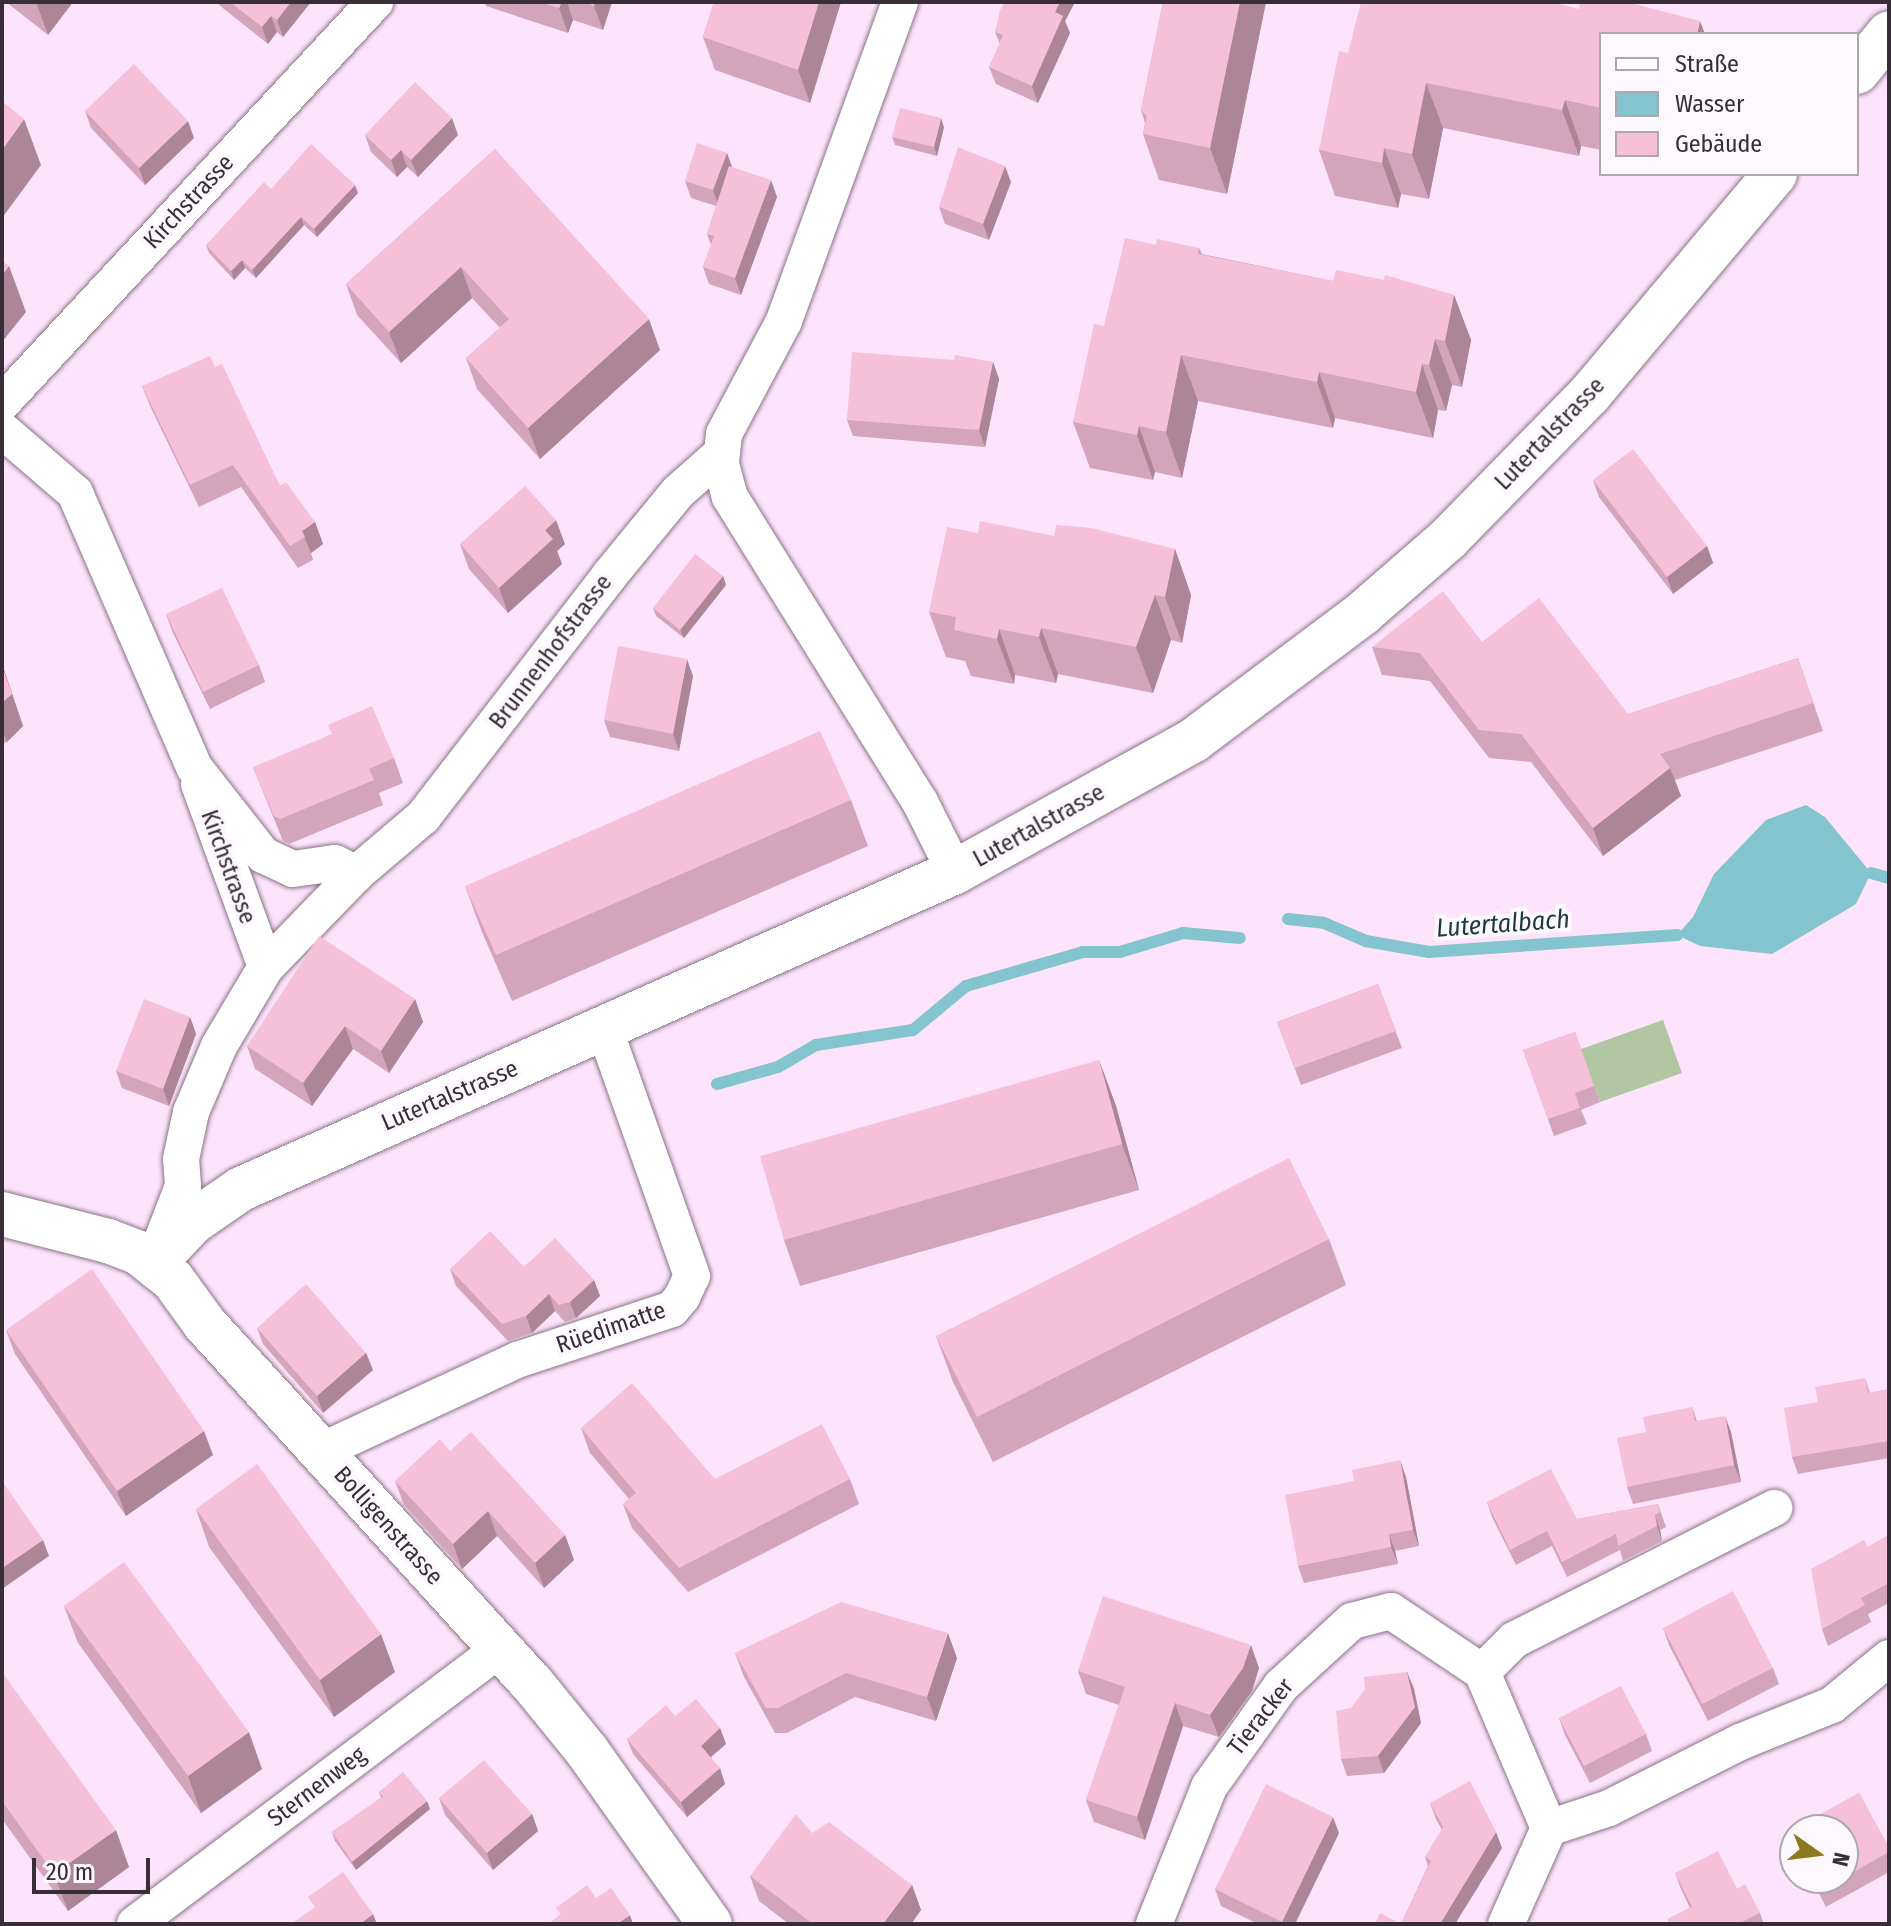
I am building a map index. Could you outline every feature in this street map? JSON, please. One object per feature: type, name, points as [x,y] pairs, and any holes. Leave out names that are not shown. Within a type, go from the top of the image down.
[{"type":"street","name":"Kirchstrasse","points":[[2,403],[375,2]]},
{"type":"street","points":[[900,2],[784,321],[730,421],[721,454],[730,497],[920,802],[955,872]]},
{"type":"street","points":[[1859,70],[1889,33]]},
{"type":"street","name":"Lutertalstrasse","points":[[154,1263],[193,1222],[241,1189],[955,872],[1194,740],[1363,613],[1448,539],[1589,395],[1773,176]]},
{"type":"street","name":"Kirchstrasse","points":[[2,430],[59,475],[83,505],[194,767],[209,823],[266,967]]},
{"type":"street","name":"Brunnenhofstrasse","points":[[154,1263],[183,1186],[183,1136],[191,1112],[219,1046],[266,967],[356,874],[423,817],[678,492],[721,454]]},
{"type":"street","name":"Kirchstrasse","points":[[194,767],[272,862],[293,869],[335,863],[356,874]]},
{"type":"street","name":"Rüedimatte","points":[[321,1451],[517,1360],[672,1309],[682,1297],[692,1276],[605,1030]]},
{"type":"street","name":"Bolligenstrasse","points":[[2,1214],[108,1241],[154,1263],[587,1751],[710,1924]]},
{"type":"street","points":[[1506,1924],[1549,1828],[1482,1672],[1514,1640],[1774,1508]]},
{"type":"street","name":"Tieracker","points":[[1154,1924],[1209,1787],[1281,1686],[1352,1621],[1391,1611],[1482,1672]]},
{"type":"street","name":"Sternenweg","points":[[135,1924],[499,1650]]},
{"type":"street","points":[[1549,1828],[1609,1808],[1740,1742],[1832,1705],[1889,1658]]},
{"type":"green space","points":[[1663,1020],[1682,1073],[1600,1102],[1581,1049]]},
{"type":"water","points":[[1806,805],[1825,817],[1871,873],[1856,904],[1772,954],[1700,946],[1677,935],[1693,917],[1714,874],[1766,820]]},
{"type":"building","points":[[230,2],[291,2],[277,20],[271,16],[262,27]]},
{"type":"building","points":[[540,2],[562,2],[559,8]]},
{"type":"building","points":[[714,2],[819,2],[798,70],[703,37]]},
{"type":"building","points":[[1005,2],[1060,2],[1055,12],[1063,16],[1032,86],[989,67],[1003,35],[995,32]]},
{"type":"building","points":[[1163,2],[1240,2],[1210,148],[1143,134],[1147,116],[1141,110]]},
{"type":"building","points":[[1361,2],[1552,2],[1579,9],[1580,2],[1620,2],[1700,21],[1697,32],[1599,32],[1599,108],[1565,100],[1562,110],[1426,83],[1412,154],[1384,148],[1382,163],[1319,150],[1339,51],[1348,53]]},
{"type":"building","points":[[134,64],[188,121],[139,168],[85,111]]},
{"type":"building","points":[[415,82],[452,118],[411,160],[401,150],[391,160],[365,135]]},
{"type":"building","points":[[2,101],[24,119],[2,150]]},
{"type":"building","points":[[900,108],[941,118],[934,147],[892,137]]},
{"type":"building","points":[[697,143],[727,153],[713,190],[685,181]]},
{"type":"building","points":[[311,144],[355,185],[314,229],[301,217],[252,270],[242,260],[231,271],[206,245],[264,182],[271,189]]},
{"type":"building","points":[[958,147],[1005,166],[983,224],[939,207]]},
{"type":"building","points":[[495,149],[649,319],[528,428],[466,358],[509,319],[461,267],[389,332],[346,284]]},
{"type":"building","points":[[729,166],[771,180],[735,278],[703,267],[714,236],[707,234]]},
{"type":"building","points":[[1125,238],[1156,245],[1157,239],[1199,248],[1198,254],[1333,281],[1336,270],[1384,280],[1385,275],[1454,295],[1445,341],[1435,339],[1429,365],[1422,364],[1416,392],[1319,372],[1317,382],[1181,355],[1166,432],[1139,426],[1137,435],[1073,422],[1094,324],[1104,326]]},
{"type":"building","points":[[2,261],[9,266],[2,275]]},
{"type":"building","points":[[852,352],[954,360],[955,355],[993,362],[979,430],[847,420]]},
{"type":"building","points":[[210,356],[215,367],[222,364],[280,486],[286,482],[315,522],[302,531],[305,537],[290,546],[233,465],[190,485],[142,386]]},
{"type":"building","points":[[1633,449],[1707,546],[1667,577],[1593,480]]},
{"type":"building","points":[[525,486],[556,520],[545,530],[553,539],[499,588],[460,544]]},
{"type":"building","points":[[980,521],[1054,536],[1056,525],[1091,528],[1175,549],[1165,597],[1155,595],[1136,647],[1041,628],[1039,637],[999,629],[997,639],[954,630],[956,617],[929,612],[947,527],[978,533]]},
{"type":"building","points":[[695,554],[723,576],[680,630],[653,608]]},
{"type":"building","points":[[222,588],[259,665],[203,692],[166,614]]},
{"type":"building","points":[[1443,591],[1482,642],[1539,598],[1628,714],[1798,658],[1813,703],[1660,754],[1670,768],[1593,828],[1521,734],[1479,730],[1420,653],[1372,647]]},
{"type":"building","points":[[618,646],[687,659],[673,734],[604,720]]},
{"type":"building","points":[[2,666],[12,694],[2,703]]},
{"type":"building","points":[[372,706],[394,758],[369,769],[374,780],[280,819],[274,816],[253,767],[332,734],[328,725]]},
{"type":"building","points":[[820,731],[851,800],[496,955],[465,886]]},
{"type":"building","points":[[319,936],[415,999],[381,1051],[345,1026],[303,1083],[247,1046]]},
{"type":"building","points":[[1378,984],[1396,1031],[1295,1068],[1277,1022]]},
{"type":"building","points":[[144,999],[190,1017],[163,1089],[116,1071]]},
{"type":"building","points":[[1575,1032],[1594,1086],[1575,1093],[1580,1108],[1548,1119],[1523,1050]]},
{"type":"building","points":[[1099,1060],[1122,1144],[784,1240],[760,1156]]},
{"type":"building","points":[[1289,1158],[1329,1239],[977,1417],[936,1336]]},
{"type":"building","points":[[490,1231],[524,1267],[555,1238],[594,1280],[570,1302],[559,1305],[549,1294],[526,1316],[502,1324],[450,1269]]},
{"type":"building","points":[[92,1269],[204,1431],[117,1491],[6,1330]]},
{"type":"building","points":[[306,1284],[366,1353],[317,1396],[257,1328]]},
{"type":"building","points":[[1865,1378],[1868,1393],[1889,1389],[1889,1441],[1792,1457],[1784,1408],[1818,1402],[1815,1387]]},
{"type":"building","points":[[632,1383],[715,1479],[822,1424],[850,1479],[679,1568],[623,1504],[636,1493],[581,1428]]},
{"type":"building","points":[[1692,1407],[1695,1421],[1725,1416],[1734,1465],[1627,1487],[1617,1438],[1646,1432],[1643,1417]]},
{"type":"building","points":[[471,1432],[565,1535],[535,1563],[488,1511],[453,1544],[395,1481],[440,1439],[450,1451]]},
{"type":"building","points":[[1400,1460],[1413,1530],[1389,1534],[1391,1547],[1298,1566],[1285,1495],[1354,1481],[1352,1470]]},
{"type":"building","points":[[257,1464],[381,1634],[320,1680],[196,1509]]},
{"type":"building","points":[[1551,1469],[1577,1519],[1658,1504],[1660,1512],[1655,1515],[1657,1526],[1618,1546],[1616,1534],[1562,1562],[1547,1531],[1510,1550],[1487,1502]]},
{"type":"building","points":[[2,1481],[43,1540],[2,1568]]},
{"type":"building","points":[[1889,1535],[1889,1583],[1861,1598],[1865,1605],[1822,1629],[1811,1569],[1864,1540],[1868,1547]]},
{"type":"building","points":[[124,1562],[249,1732],[188,1776],[64,1606]]},
{"type":"building","points":[[1733,1591],[1773,1668],[1702,1704],[1663,1628]]},
{"type":"building","points":[[1103,1596],[1251,1645],[1243,1668],[1210,1715],[1175,1703],[1137,1817],[1086,1800],[1125,1687],[1078,1671]]},
{"type":"building","points":[[841,1602],[948,1633],[927,1697],[846,1673],[778,1708],[766,1708],[735,1653]]},
{"type":"building","points":[[2,1672],[116,1830],[54,1874],[2,1801]]},
{"type":"building","points":[[1407,1672],[1415,1707],[1378,1756],[1341,1759],[1336,1711],[1351,1708],[1365,1689],[1364,1677]]},
{"type":"building","points":[[1621,1686],[1646,1734],[1584,1766],[1559,1718]]},
{"type":"building","points":[[696,1699],[720,1728],[701,1746],[720,1768],[681,1802],[627,1739],[666,1705],[675,1716]]},
{"type":"building","points":[[484,1760],[532,1814],[487,1853],[439,1798]]},
{"type":"building","points":[[403,1772],[427,1801],[352,1862],[332,1832],[383,1797],[379,1792]]},
{"type":"building","points":[[1470,1781],[1496,1832],[1440,1924],[1401,1924],[1431,1861],[1425,1857],[1443,1827],[1430,1803]]},
{"type":"building","points":[[1266,1784],[1333,1817],[1282,1922],[1215,1889]]},
{"type":"building","points":[[1859,1793],[1889,1852],[1859,1869],[1859,1814],[1821,1814]]},
{"type":"building","points":[[796,1814],[812,1833],[829,1822],[912,1885],[883,1924],[813,1924],[750,1876]]},
{"type":"building","points":[[1718,1851],[1737,1889],[1745,1884],[1760,1913],[1738,1924],[1670,1924],[1668,1919],[1692,1907],[1675,1873]]},
{"type":"building","points":[[343,1872],[373,1914],[360,1924],[291,1924],[315,1907],[308,1897]]},
{"type":"building","points":[[587,1885],[596,1898],[611,1888],[630,1915],[617,1924],[548,1924],[561,1914],[556,1908]]},
{"type":"building","points":[[1380,1913],[1401,1924],[1375,1924]]},
{"type":"waterway","points":[[1871,873],[1889,878]]},
{"type":"waterway","name":"Lutertalbach","points":[[1288,919],[1324,923],[1366,941],[1429,952],[1677,935]]},
{"type":"waterway","points":[[717,1084],[778,1067],[816,1045],[913,1030],[966,986],[1083,952],[1120,952],[1183,933],[1240,938]]}]
